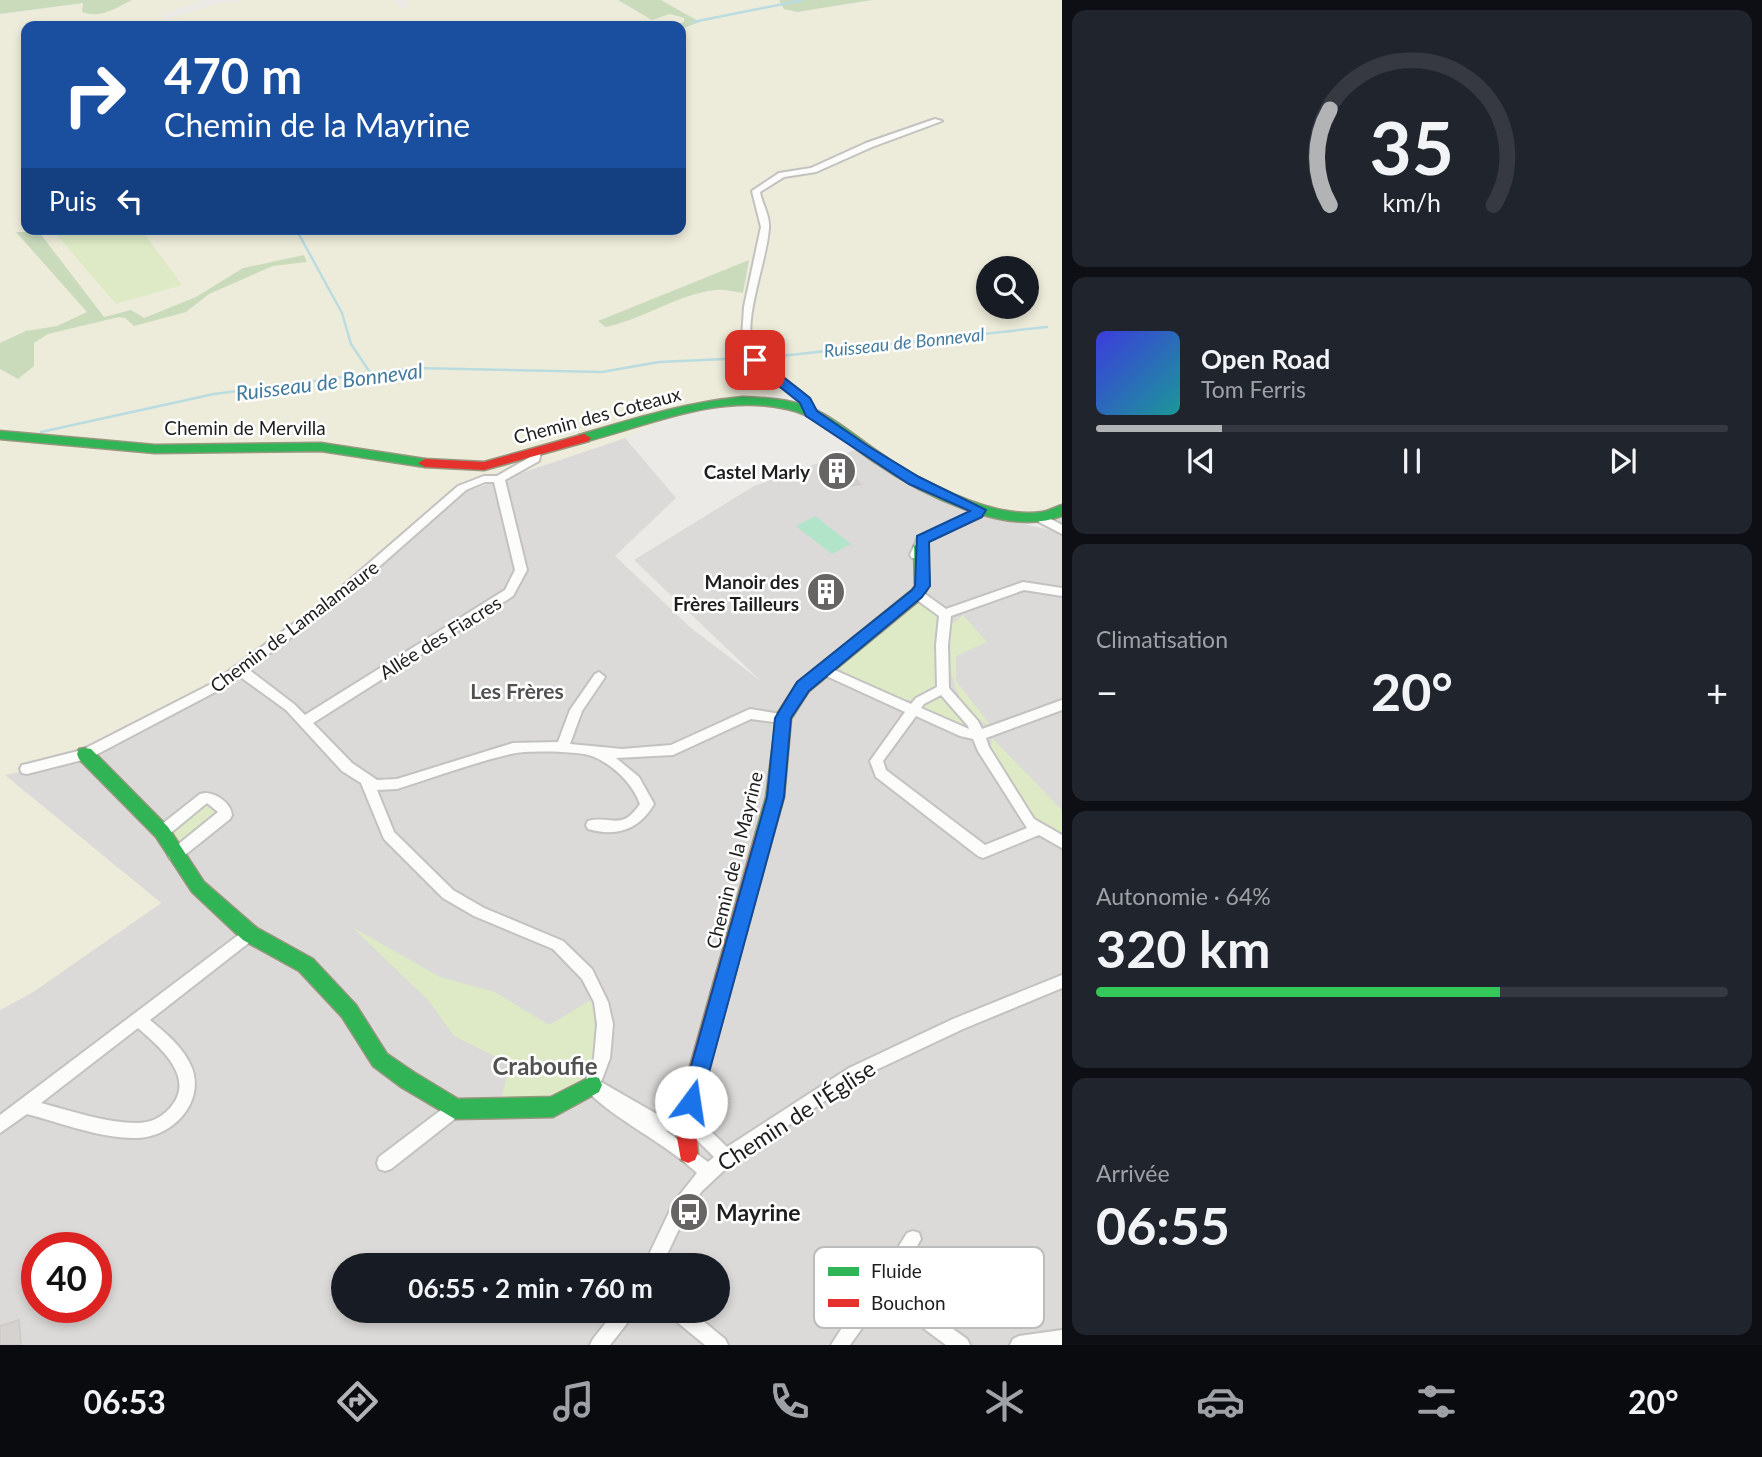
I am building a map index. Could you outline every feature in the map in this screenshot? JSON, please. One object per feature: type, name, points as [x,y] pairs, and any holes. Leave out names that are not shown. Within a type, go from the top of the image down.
[{"type":"street","points":[[811,413],[805,401],[755,360],[747,348],[747,324],[765,225],[756,191],[782,175],[813,170],[869,145],[937,121]]},
{"type":"street","name":"Chemin des Coteaux","points":[[488,465],[649,419],[726,404],[773,401],[811,413],[906,476],[950,499],[979,510],[1043,519],[1062,530]]},
{"type":"street","name":"Chemin de Mervilla","points":[[0,435],[154,449],[320,446],[432,465],[488,465]]},
{"type":"street","name":"Chemin de Lamalamaure","points":[[27,769],[85,754],[171,711],[240,670],[373,569],[432,511],[462,488],[484,479],[499,479],[535,459],[536,452]]},
{"type":"street","name":"Allée des Fiacres","points":[[304,722],[509,593],[521,570],[499,479]]},
{"type":"street","points":[[945,614],[918,592],[922,586],[922,540],[977,514],[979,510]]},
{"type":"street","points":[[1043,519],[1062,510]]},
{"type":"street","points":[[945,614],[1023,586],[1044,587],[1062,592]]},
{"type":"street","name":"Chemin de la Mayrine","points":[[688,1153],[686,1132],[695,1084],[775,797],[783,718],[803,687],[918,592]]},
{"type":"street","points":[[945,614],[942,645],[943,689],[980,736],[983,748],[1022,813],[1037,830],[1062,842]]},
{"type":"street","points":[[85,754],[162,832],[198,887],[250,933],[306,965],[349,1011],[380,1060],[455,1109],[523,1110],[553,1107],[593,1086],[602,1058],[605,1024],[601,1002],[587,974],[558,945],[479,912],[448,894],[389,835],[368,783],[347,768],[304,722],[264,685],[240,670]]},
{"type":"street","points":[[825,671],[965,733],[980,736],[1062,705]]},
{"type":"street","points":[[563,748],[567,726],[580,702],[599,677]]},
{"type":"street","points":[[943,689],[920,701],[876,761],[881,774],[984,852],[1037,830]]},
{"type":"street","points":[[368,783],[397,784],[513,748],[563,748],[622,754],[673,750],[750,713],[783,718]]},
{"type":"street","points":[[590,751],[622,767],[641,786],[647,804],[638,818],[625,826],[610,828],[593,825]]},
{"type":"street","points":[[162,832],[205,798],[210,798],[225,810],[225,815],[175,855]]},
{"type":"street","points":[[0,1125],[250,933]]},
{"type":"street","name":"Chemin de l'Église","points":[[659,1253],[680,1208],[708,1173],[726,1157],[854,1073],[958,1024],[1062,981]]},
{"type":"street","points":[[24,1106],[145,1131],[175,1115],[186,1099],[190,1080],[183,1064],[138,1019]]},
{"type":"street","points":[[593,1086],[612,1093],[657,1124],[672,1127],[690,1122],[726,1157]]},
{"type":"street","points":[[593,1086],[620,1110],[688,1153],[708,1173]]},
{"type":"street","points":[[385,1163],[455,1109]]},
{"type":"street","points":[[908,1247],[913,1239]]},
{"type":"street","points":[[599,1345],[616,1323]]},
{"type":"street","points":[[692,1323],[719,1345]]},
{"type":"street","points":[[840,1345],[851,1328]]},
{"type":"street","points":[[938,1328],[961,1345]]},
{"type":"street","points":[[1019,1345],[1062,1339]]},
{"type":"shaded area","points":[[625,438],[676,498],[615,556],[691,628],[761,681],[634,560],[754,486],[866,446],[951,504],[967,511],[1046,529],[1062,515],[1062,1345],[0,1345],[0,1010],[33,992],[161,903],[4,775],[61,763],[464,492]]},
{"type":"green space","points":[[0,0],[132,0],[108,12],[96,14],[82,12],[83,3],[0,14]]},
{"type":"green space","points":[[132,0],[203,0],[162,15],[167,19],[218,3],[255,0],[392,0],[403,9],[407,5],[406,0],[618,0],[652,20],[670,14],[684,18],[684,21],[21,21],[21,235],[686,235],[686,27],[700,22],[661,0],[779,0],[784,9],[797,12],[872,0],[1062,0],[1062,505],[1049,513],[1022,514],[962,499],[866,446],[802,392],[695,405],[625,438],[464,492],[319,613],[205,687],[61,763],[5,775],[161,903],[33,992],[0,1010],[0,14],[83,3]]},
{"type":"green space","points":[[618,0],[661,0],[700,22],[686,27],[684,18],[670,14],[652,20]]},
{"type":"green space","points":[[779,0],[872,0],[797,12],[784,9]]},
{"type":"green space","points":[[16,232],[21,232],[21,235],[41,235],[104,317],[131,310],[144,318],[196,297],[243,268],[304,255],[307,262],[273,266],[209,294],[186,312],[134,326],[125,318],[119,317],[48,334],[34,343],[34,366],[18,379],[0,369],[0,343],[26,331],[57,326],[87,312]]},
{"type":"green space","points":[[57,235],[145,235],[182,285],[116,304]]},
{"type":"green space","points":[[749,260],[743,293],[719,290],[702,292],[619,324],[605,327],[598,321]]},
{"type":"green space","points":[[815,516],[851,544],[832,554],[796,526]]},
{"type":"green space","points":[[910,604],[926,604],[937,614],[937,685],[927,695],[904,700],[879,693],[844,675],[839,664],[872,635],[880,635],[896,622],[894,618]]},
{"type":"green space","points":[[963,615],[987,642],[956,656],[956,681],[991,726],[981,721],[969,709],[956,690],[953,680],[950,626]]},
{"type":"green space","points":[[935,696],[944,696],[969,723],[969,727],[925,712],[923,703]]},
{"type":"green space","points":[[992,738],[1062,810],[1062,834],[1031,815],[990,752]]},
{"type":"green space","points":[[208,802],[220,811],[178,847],[168,832]]},
{"type":"green space","points":[[352,927],[440,977],[495,992],[549,1025],[591,1000],[599,1009],[598,1052],[586,1083],[553,1101],[499,1108],[510,1064],[454,1036],[429,1001]]},
{"type":"building","name":"Castel Marly","points":[[835,462],[860,484],[839,488],[830,476],[834,475],[824,467]]},
{"type":"building","name":"Manoir des Frères Tailleurs","points":[[833,580],[844,586],[839,593],[827,603],[814,601],[813,592],[823,583],[827,586]]},
{"type":"building","points":[[19,1320],[21,1345],[0,1345],[0,1326]]},
{"type":"waterway","points":[[693,22],[803,0]]},
{"type":"waterway","points":[[299,235],[342,313],[351,344],[371,374]]},
{"type":"waterway","name":"Ruisseau de Bonneval","points":[[761,358],[1047,327]]},
{"type":"waterway","name":"Ruisseau de Bonneval","points":[[371,374],[413,368],[602,372],[659,362],[747,358]]},
{"type":"waterway","name":"Ruisseau de Bonneval","points":[[41,432],[214,394],[371,374]]},
{"type":"traffic: fast","points":[[584,438],[688,408],[716,403],[769,401],[805,410],[923,486],[971,506],[1027,517],[1048,516],[1062,510]]},
{"type":"traffic: fast","points":[[0,435],[155,449],[321,447],[425,463]]},
{"type":"traffic: fast","points":[[765,832],[775,797],[783,718],[803,687],[917,594],[922,586],[921,546]]},
{"type":"traffic: fast","points":[[85,754],[162,832],[198,887],[250,934],[306,965],[349,1011],[380,1060],[408,1080],[455,1109],[553,1107],[592,1085]]},
{"type":"traffic: jam","points":[[425,463],[484,466],[584,438]]},
{"type":"traffic: jam","points":[[688,1153],[686,1132],[695,1084],[765,832]]},
{"type":"place","name":"Castel Marly","points":[[837,471]]},
{"type":"place","name":"Manoir des Frères Tailleurs","points":[[826,592]]},
{"type":"place","name":"Mayrine","points":[[689,1212]]},
{"type":"district","name":"Les Frères","points":[[517,690]]},
{"type":"district","name":"Craboufie","points":[[545,1065]]},
{"type":"route","points":[[691,1102],[775,797],[783,718],[803,687],[917,594],[922,586],[922,540],[977,514],[979,510],[914,481],[863,449],[848,436],[811,413],[805,401],[755,360]]}]
